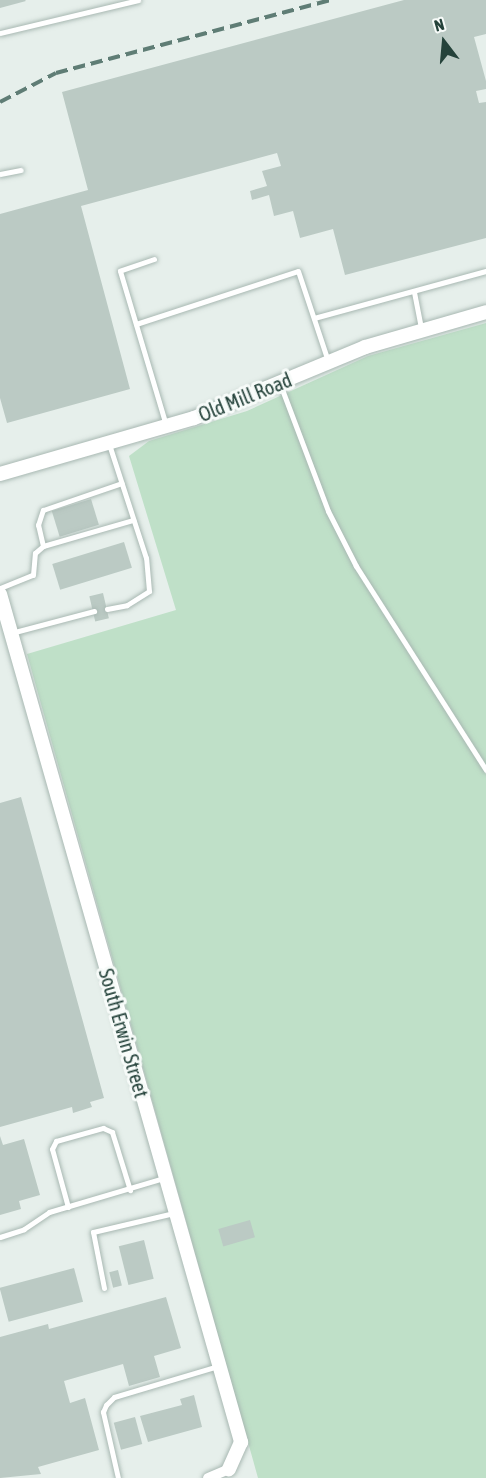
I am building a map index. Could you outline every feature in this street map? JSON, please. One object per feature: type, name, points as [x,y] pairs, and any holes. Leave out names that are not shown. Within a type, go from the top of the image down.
[{"type":"street","name":"Old Mill Road","points":[[0,474],[166,427],[280,384],[328,362],[421,329],[486,312]]},
{"type":"street","name":"South Erwin Street","points":[[0,594],[6,627],[241,1442],[229,1469]]},
{"type":"street","points":[[208,1478],[229,1469]]},
{"type":"lane","points":[[0,33],[138,0]]},
{"type":"lane","points":[[0,174],[21,170]]},
{"type":"lane","points":[[154,259],[120,271],[166,427]]},
{"type":"lane","points":[[314,318],[486,271]]},
{"type":"lane","points":[[136,324],[298,272],[328,362]]},
{"type":"lane","points":[[414,292],[421,329]]},
{"type":"lane","points":[[280,384],[328,512],[356,566],[486,770]]},
{"type":"lane","points":[[107,609],[127,605],[149,591],[146,558],[109,443]]},
{"type":"lane","points":[[44,546],[39,525],[43,510],[122,483]]},
{"type":"lane","points":[[0,588],[33,575],[35,552],[44,546],[134,520]]},
{"type":"lane","points":[[6,627],[94,611]]},
{"type":"lane","points":[[68,1207],[52,1149],[56,1141],[103,1128],[112,1132],[130,1190]]},
{"type":"lane","points":[[0,1237],[68,1207],[166,1178]]},
{"type":"lane","points":[[104,1288],[93,1232],[176,1213]]},
{"type":"lane","points":[[118,1478],[103,1412],[106,1405],[114,1397],[220,1366]]},
{"type":"green space","points":[[486,323],[486,1478],[258,1478],[27,654],[176,610],[129,456],[149,441],[247,411],[368,356]]},
{"type":"building","points":[[0,0],[25,0],[26,1],[0,8]]},
{"type":"building","points":[[404,0],[486,0],[486,34],[474,37],[486,81],[486,89],[476,91],[479,103],[486,102],[486,238],[345,275],[333,229],[300,238],[293,211],[274,216],[269,195],[252,200],[250,191],[267,186],[262,171],[281,166],[277,153],[81,206],[130,389],[7,423],[0,398],[0,214],[88,190],[62,92]]},
{"type":"building","points":[[91,499],[99,525],[60,537],[52,511]]},
{"type":"building","points":[[124,542],[132,568],[60,590],[52,564]]},
{"type":"building","points":[[103,593],[109,618],[95,621],[89,596]]},
{"type":"building","points":[[21,797],[104,1098],[90,1102],[92,1107],[73,1113],[72,1107],[0,1127],[0,803]]},
{"type":"building","points":[[0,1136],[3,1145],[24,1139],[40,1195],[19,1201],[21,1209],[0,1215]]},
{"type":"building","points":[[250,1220],[255,1237],[223,1246],[218,1229]]},
{"type":"building","points":[[144,1240],[154,1279],[128,1285],[119,1246]]},
{"type":"building","points":[[74,1268],[83,1302],[9,1322],[0,1288]]},
{"type":"building","points":[[118,1270],[122,1286],[113,1288],[109,1272]]},
{"type":"building","points":[[166,1297],[181,1348],[154,1356],[160,1377],[129,1386],[123,1364],[64,1381],[70,1403],[85,1398],[99,1450],[38,1467],[41,1474],[0,1478],[0,1337],[48,1324],[49,1329]]},
{"type":"building","points":[[194,1395],[202,1427],[148,1442],[140,1416],[182,1405],[180,1399]]},
{"type":"building","points":[[135,1417],[142,1444],[121,1450],[114,1423]]},
{"type":"railway","points":[[0,102],[56,73],[331,0]]}]
